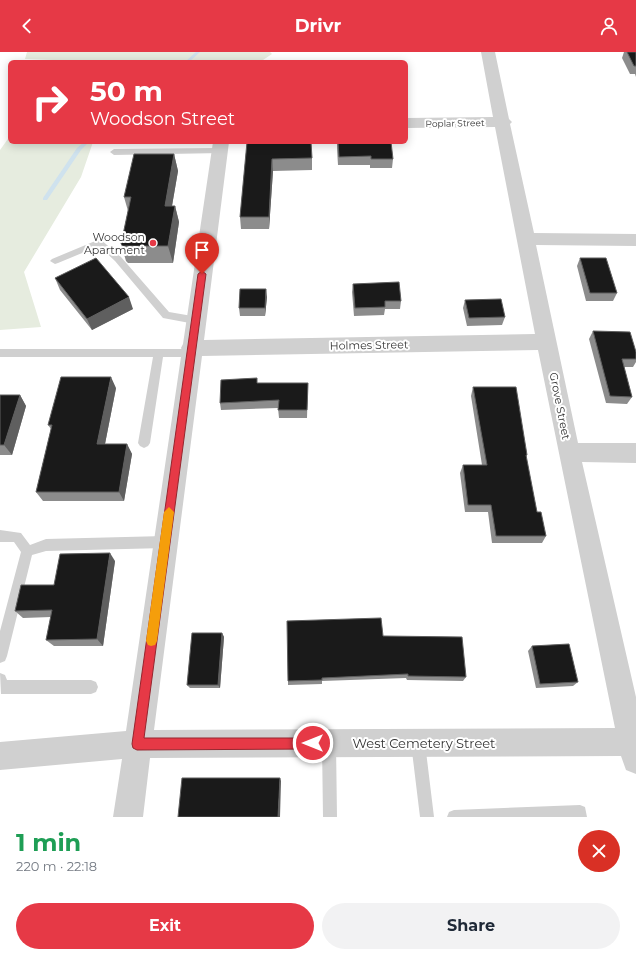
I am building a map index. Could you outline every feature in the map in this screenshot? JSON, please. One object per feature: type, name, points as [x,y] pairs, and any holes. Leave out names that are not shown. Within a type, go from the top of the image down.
[{"type":"street","name":"Grove Street","points":[[488,52],[504,122],[525,239],[569,452],[634,751]]},
{"type":"street","name":"Poplar Street","points":[[408,123],[504,122]]},
{"type":"street","points":[[128,817],[195,320],[220,147]]},
{"type":"street","points":[[525,239],[636,240]]},
{"type":"street","name":"Holmes Street","points":[[191,350],[547,342]]},
{"type":"street","points":[[569,452],[636,453]]},
{"type":"street","name":"West Cemetery Street","points":[[0,756],[137,744],[418,743],[634,751]]},
{"type":"lane","points":[[114,152],[220,147]]},
{"type":"lane","points":[[55,260],[100,242],[118,259],[166,315],[195,320]]},
{"type":"lane","points":[[0,353],[158,353],[191,350]]},
{"type":"lane","points":[[144,443],[158,353]]},
{"type":"lane","points":[[0,536],[17,537],[27,551],[0,656]]},
{"type":"lane","points":[[27,551],[46,545],[165,542]]},
{"type":"lane","points":[[0,680],[1,687],[91,686]]},
{"type":"lane","points":[[329,743],[330,817]]},
{"type":"lane","points":[[418,743],[427,817]]},
{"type":"lane","points":[[454,817],[580,812],[580,817]]},
{"type":"shaded area","points":[[27,52],[270,52],[272,54],[263,60],[25,59]]},
{"type":"shaded area","points":[[8,139],[8,144],[92,144],[81,177],[24,272],[41,327],[0,330],[0,150]]},
{"type":"building","points":[[627,52],[636,52],[636,66],[634,66]]},
{"type":"building","points":[[247,144],[311,144],[312,158],[272,159],[269,217],[240,217]]},
{"type":"building","points":[[338,144],[391,144],[393,159],[371,159],[371,156],[339,157]]},
{"type":"building","points":[[134,154],[174,154],[165,206],[175,206],[168,246],[123,246],[121,244],[131,197],[124,197]]},
{"type":"building","points":[[96,258],[129,297],[87,319],[55,278]]},
{"type":"building","points":[[580,258],[606,258],[617,293],[590,293]]},
{"type":"building","points":[[399,282],[401,301],[385,301],[385,307],[355,308],[353,284]]},
{"type":"building","points":[[240,289],[266,289],[265,308],[239,308]]},
{"type":"building","points":[[501,299],[505,317],[469,318],[465,300]]},
{"type":"building","points":[[593,331],[630,332],[636,352],[636,359],[622,359],[632,397],[610,396]]},
{"type":"building","points":[[61,377],[111,377],[97,444],[127,444],[119,492],[36,492],[52,425],[48,425]]},
{"type":"building","points":[[257,378],[257,383],[308,383],[307,410],[278,410],[279,400],[220,403],[221,380]]},
{"type":"building","points":[[473,387],[516,387],[526,455],[537,512],[541,512],[546,536],[496,536],[491,505],[468,505],[463,465],[487,465]]},
{"type":"building","points":[[0,395],[20,395],[4,445],[0,445]]},
{"type":"building","points":[[110,553],[97,639],[46,640],[52,610],[15,611],[21,585],[54,585],[60,554]]},
{"type":"building","points":[[381,618],[383,636],[462,637],[466,677],[408,676],[408,674],[288,681],[287,621]]},
{"type":"building","points":[[192,633],[222,633],[218,685],[187,685]]},
{"type":"building","points":[[569,644],[578,682],[540,684],[532,646]]},
{"type":"building","points":[[182,778],[280,778],[278,817],[178,817]]},
{"type":"waterway","points":[[189,60],[198,52]]},
{"type":"waterway","points":[[45,199],[79,149],[85,144]]},
{"type":"slow traffic","points":[[151,641],[169,512]]},
{"type":"place","name":"Woodson Apartment","points":[[153,243]]},
{"type":"route","points":[[202,274],[137,744],[313,743]]}]
